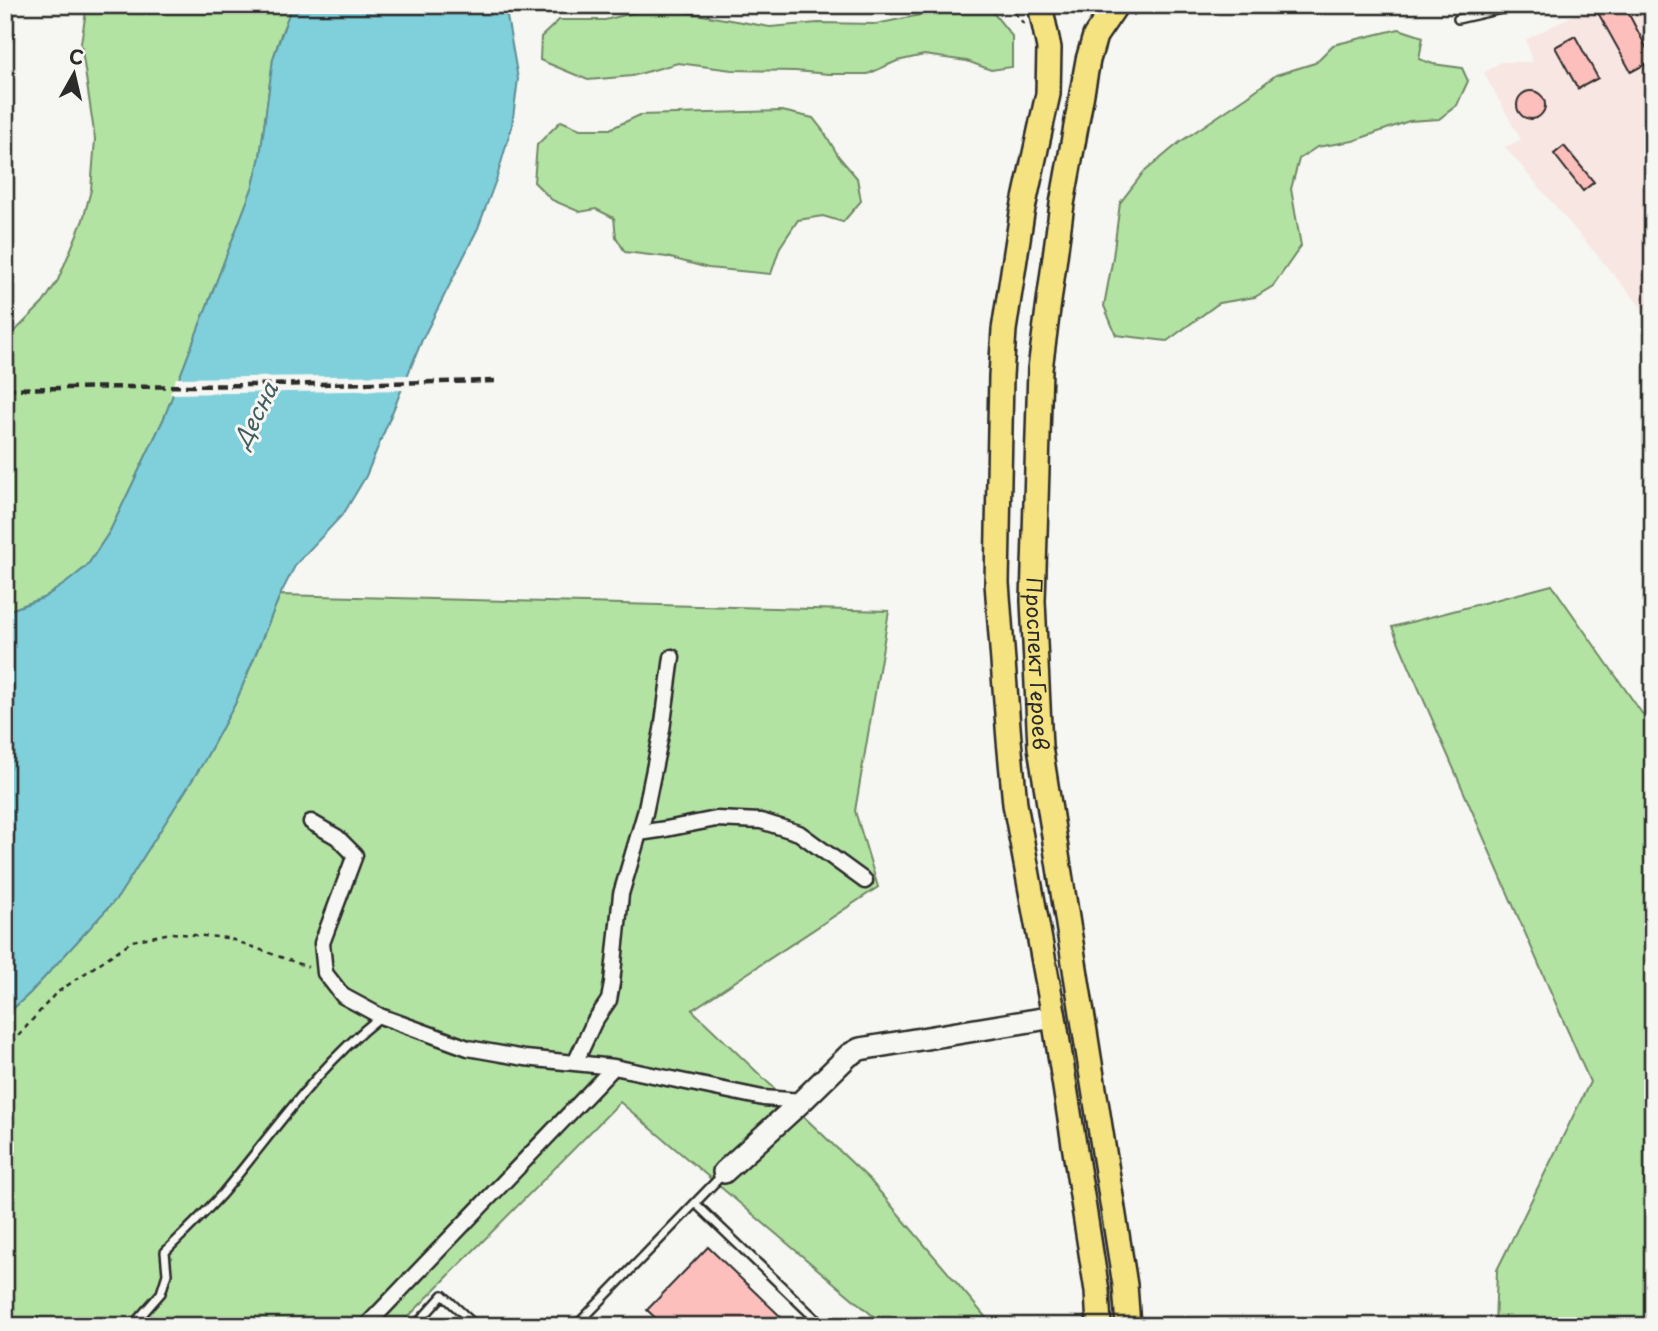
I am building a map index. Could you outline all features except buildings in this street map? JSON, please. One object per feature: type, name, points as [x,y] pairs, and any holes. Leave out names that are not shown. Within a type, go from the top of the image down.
[{"type":"main road","name":"Проспект Героев","points":[[1040,5],[1049,48],[1048,94],[1023,213],[1004,330],[997,583],[1015,804],[1054,1017],[1097,1291],[1099,1326]]},
{"type":"main road","name":"Проспект Героев","points":[[1116,5],[1095,37],[1088,60],[1062,204],[1040,369],[1033,601],[1040,747],[1125,1285],[1128,1326]]},
{"type":"street","points":[[575,1063],[594,1022],[609,1000],[621,894],[645,813],[662,730],[671,657]]},
{"type":"street","points":[[639,832],[716,818],[761,821],[800,833],[865,881]]},
{"type":"street","points":[[311,822],[337,837],[355,855],[322,943],[324,973],[343,996],[380,1016],[468,1048],[524,1058],[614,1066],[763,1098],[802,1101]]},
{"type":"street","points":[[724,1172],[849,1055],[860,1049],[1054,1017]]},
{"type":"street","points":[[366,1326],[614,1066]]},
{"type":"lane","points":[[1458,19],[1511,5]]},
{"type":"lane","points":[[1647,5],[1653,20]]},
{"type":"lane","points":[[132,1326],[162,1293],[167,1274],[165,1251],[220,1196],[317,1077],[354,1038],[380,1016]]},
{"type":"lane","points":[[576,1326],[724,1172]]},
{"type":"lane","points":[[695,1203],[823,1326]]},
{"type":"lane","points":[[415,1326],[443,1295],[476,1326]]},
{"type":"path","points":[[783,5],[787,14],[820,13],[820,5]]},
{"type":"path","points":[[5,1051],[55,995],[132,941],[171,933],[228,938],[324,973]]},
{"type":"shaded area","points":[[1581,5],[1653,5],[1653,321],[1505,147],[1521,140],[1484,73],[1501,62],[1533,62],[1526,40],[1583,10]]},
{"type":"green space","points":[[87,5],[181,5],[291,10],[273,59],[260,157],[253,186],[164,418],[110,531],[87,566],[43,598],[5,612],[5,351],[16,330],[43,303],[58,280],[83,220],[91,190],[95,139],[81,43]]},
{"type":"green space","points":[[941,5],[987,5],[1012,36],[1012,67],[991,70],[967,61],[924,55],[897,61],[868,74],[732,70],[678,63],[632,76],[588,80],[540,60],[541,37],[559,20],[605,20],[656,7],[770,27],[818,23],[876,24],[930,13]]},
{"type":"green space","points":[[1399,29],[1423,37],[1419,59],[1462,68],[1468,81],[1457,105],[1439,119],[1409,121],[1353,141],[1317,147],[1299,159],[1291,189],[1301,246],[1273,286],[1255,297],[1219,303],[1167,341],[1116,335],[1104,306],[1120,203],[1143,173],[1180,142],[1276,75],[1315,63],[1333,45]]},
{"type":"green space","points":[[782,111],[813,118],[857,178],[861,201],[843,222],[823,216],[798,220],[780,247],[771,274],[708,268],[667,257],[625,252],[616,237],[614,218],[596,209],[580,212],[552,200],[534,182],[537,145],[561,121],[580,129],[610,129],[640,115]]},
{"type":"green space","points":[[1552,585],[1653,729],[1653,1326],[1495,1326],[1497,1270],[1590,1082],[1392,627]]},
{"type":"green space","points":[[280,595],[889,611],[855,811],[878,887],[692,1010],[869,1179],[993,1326],[885,1326],[620,1102],[399,1326],[5,1326],[5,1016],[30,993],[118,897],[203,763],[235,704]]},
{"type":"water","name":"Десна","points":[[292,5],[505,5],[518,79],[512,125],[478,228],[422,340],[366,476],[344,513],[296,564],[280,595],[235,704],[203,763],[118,897],[30,993],[5,1016],[5,612],[43,598],[87,566],[110,531],[164,418],[253,186],[260,157],[273,59]]},
{"type":"pier","points":[[410,375],[404,390],[170,394],[176,378]]},
{"type":"railway","points":[[5,389],[499,381]]}]
